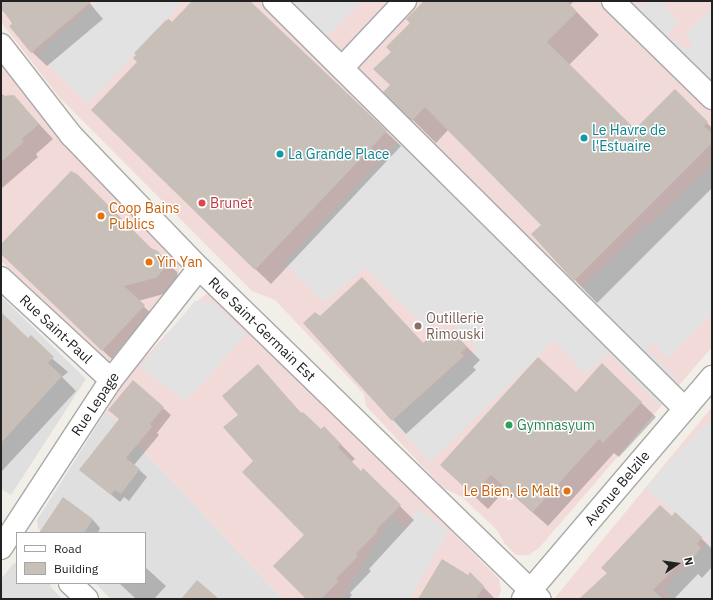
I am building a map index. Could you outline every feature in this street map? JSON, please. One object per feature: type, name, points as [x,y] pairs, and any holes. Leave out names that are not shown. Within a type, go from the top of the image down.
[{"type":"street","points":[[274,1],[684,409]]},
{"type":"street","points":[[342,68],[405,1]]},
{"type":"street","points":[[613,1],[712,98]]},
{"type":"street","name":"Rue Saint-Germain Est","points":[[1,44],[71,135],[199,268],[531,596]]},
{"type":"street","name":"Rue Lepage","points":[[1,548],[11,526],[111,380],[199,268]]},
{"type":"street","name":"Rue Saint-Paul","points":[[1,278],[111,380]]},
{"type":"street","name":"Avenue Belzile","points":[[531,596],[712,377]]},
{"type":"street","points":[[71,584],[87,599]]},
{"type":"shaded area","points":[[1,1],[712,1],[712,347],[539,548],[529,555],[516,555],[505,544],[497,530],[462,497],[443,488],[366,406],[364,394],[275,300],[252,291],[59,97],[1,22]]},
{"type":"shaded area","points":[[93,1],[183,1],[88,104],[37,54],[94,3]]},
{"type":"shaded area","points":[[289,1],[362,1],[326,38]]},
{"type":"shaded area","points":[[596,1],[633,1],[640,8],[648,1],[661,1],[678,22],[666,34],[688,51],[692,43],[686,34],[712,7],[712,112]]},
{"type":"shaded area","points":[[1,63],[56,130],[179,260],[179,277],[109,361],[1,261]]},
{"type":"shaded area","points":[[413,125],[578,290],[712,165],[712,313],[668,358],[654,343],[647,350],[676,377],[658,405],[609,353],[585,374],[554,341],[430,462],[392,421],[477,348],[444,314],[427,329],[366,268],[324,302],[284,263]]},
{"type":"shaded area","points":[[221,293],[326,405],[499,579],[501,590],[498,599],[283,599],[106,411],[127,377],[195,303],[206,294]]},
{"type":"shaded area","points":[[1,296],[86,379],[11,495],[1,489]]},
{"type":"shaded area","points":[[195,301],[213,302],[246,335],[186,401],[140,368]]},
{"type":"shaded area","points":[[712,407],[712,599],[554,599],[576,572]]},
{"type":"shaded area","points":[[106,411],[283,599],[111,599],[96,584],[146,584],[146,532],[42,532],[38,528],[37,520]]},
{"type":"shaded area","points":[[712,417],[712,599],[674,599],[663,590],[709,542],[645,488]]},
{"type":"shaded area","points":[[417,508],[449,531],[409,599],[342,599],[391,517],[407,528]]},
{"type":"shaded area","points":[[14,563],[16,563],[16,584],[51,584],[50,586],[62,599],[1,599],[1,579]]},
{"type":"building","points":[[1,1],[92,1],[31,53],[9,26],[13,23],[1,9]]},
{"type":"building","points":[[192,1],[250,1],[387,131],[255,270],[91,110],[137,62],[133,58],[136,55],[134,53],[165,21],[169,19],[172,22]]},
{"type":"building","name":"Le Havre de l'Estuaire","points":[[424,1],[567,1],[577,12],[547,42],[635,129],[675,89],[708,122],[704,126],[712,134],[712,143],[574,281],[531,234],[541,225],[425,107],[412,121],[383,92],[390,85],[373,69],[391,52],[386,47],[410,23],[406,19]]},
{"type":"building","points":[[14,95],[39,124],[22,139],[24,142],[1,162],[1,96]]},
{"type":"building","points":[[71,171],[77,174],[151,248],[158,251],[165,261],[165,268],[156,278],[124,286],[145,305],[102,351],[1,254],[1,244]]},
{"type":"building","points":[[362,277],[423,343],[439,328],[448,338],[455,333],[467,347],[461,353],[464,356],[392,421],[303,323],[315,312],[320,316]]},
{"type":"building","points":[[1,312],[28,338],[31,335],[54,357],[48,363],[62,376],[1,443]]},
{"type":"building","points":[[538,357],[576,392],[602,363],[642,402],[603,443],[599,439],[533,512],[491,475],[473,495],[440,465]]},
{"type":"building","points":[[258,364],[301,413],[303,412],[321,429],[324,426],[341,444],[338,447],[361,471],[363,468],[401,505],[376,530],[378,531],[356,554],[358,556],[336,579],[339,581],[321,599],[306,599],[273,566],[304,535],[242,472],[253,461],[223,427],[238,415],[222,396]]},
{"type":"building","points":[[133,380],[164,407],[150,424],[152,427],[126,458],[140,469],[121,494],[115,490],[111,495],[79,470],[119,419],[108,410]]},
{"type":"building","points":[[63,497],[93,519],[85,532],[40,532]]},
{"type":"building","points":[[660,505],[672,516],[675,512],[702,537],[697,544],[701,548],[687,565],[682,561],[653,590],[663,599],[579,599],[607,573],[601,568]]},
{"type":"building","points":[[442,559],[468,575],[470,572],[484,586],[476,599],[418,599]]},
{"type":"building","points":[[197,580],[219,599],[181,599]]},
{"type":"place","name":"Le Havre de l'Estuaire","points":[[584,138]]},
{"type":"place","name":"La Grande Place","points":[[280,154]]},
{"type":"place","name":"Brunet","points":[[202,203]]},
{"type":"place","name":"Coop Bains Publics","points":[[101,216]]},
{"type":"place","name":"Yin Yan","points":[[149,262]]},
{"type":"place","name":"Outillerie Rimouski","points":[[418,326]]},
{"type":"place","name":"Gymnasyum","points":[[509,425]]},
{"type":"place","name":"Le Bien, le Malt","points":[[567,491]]}]
